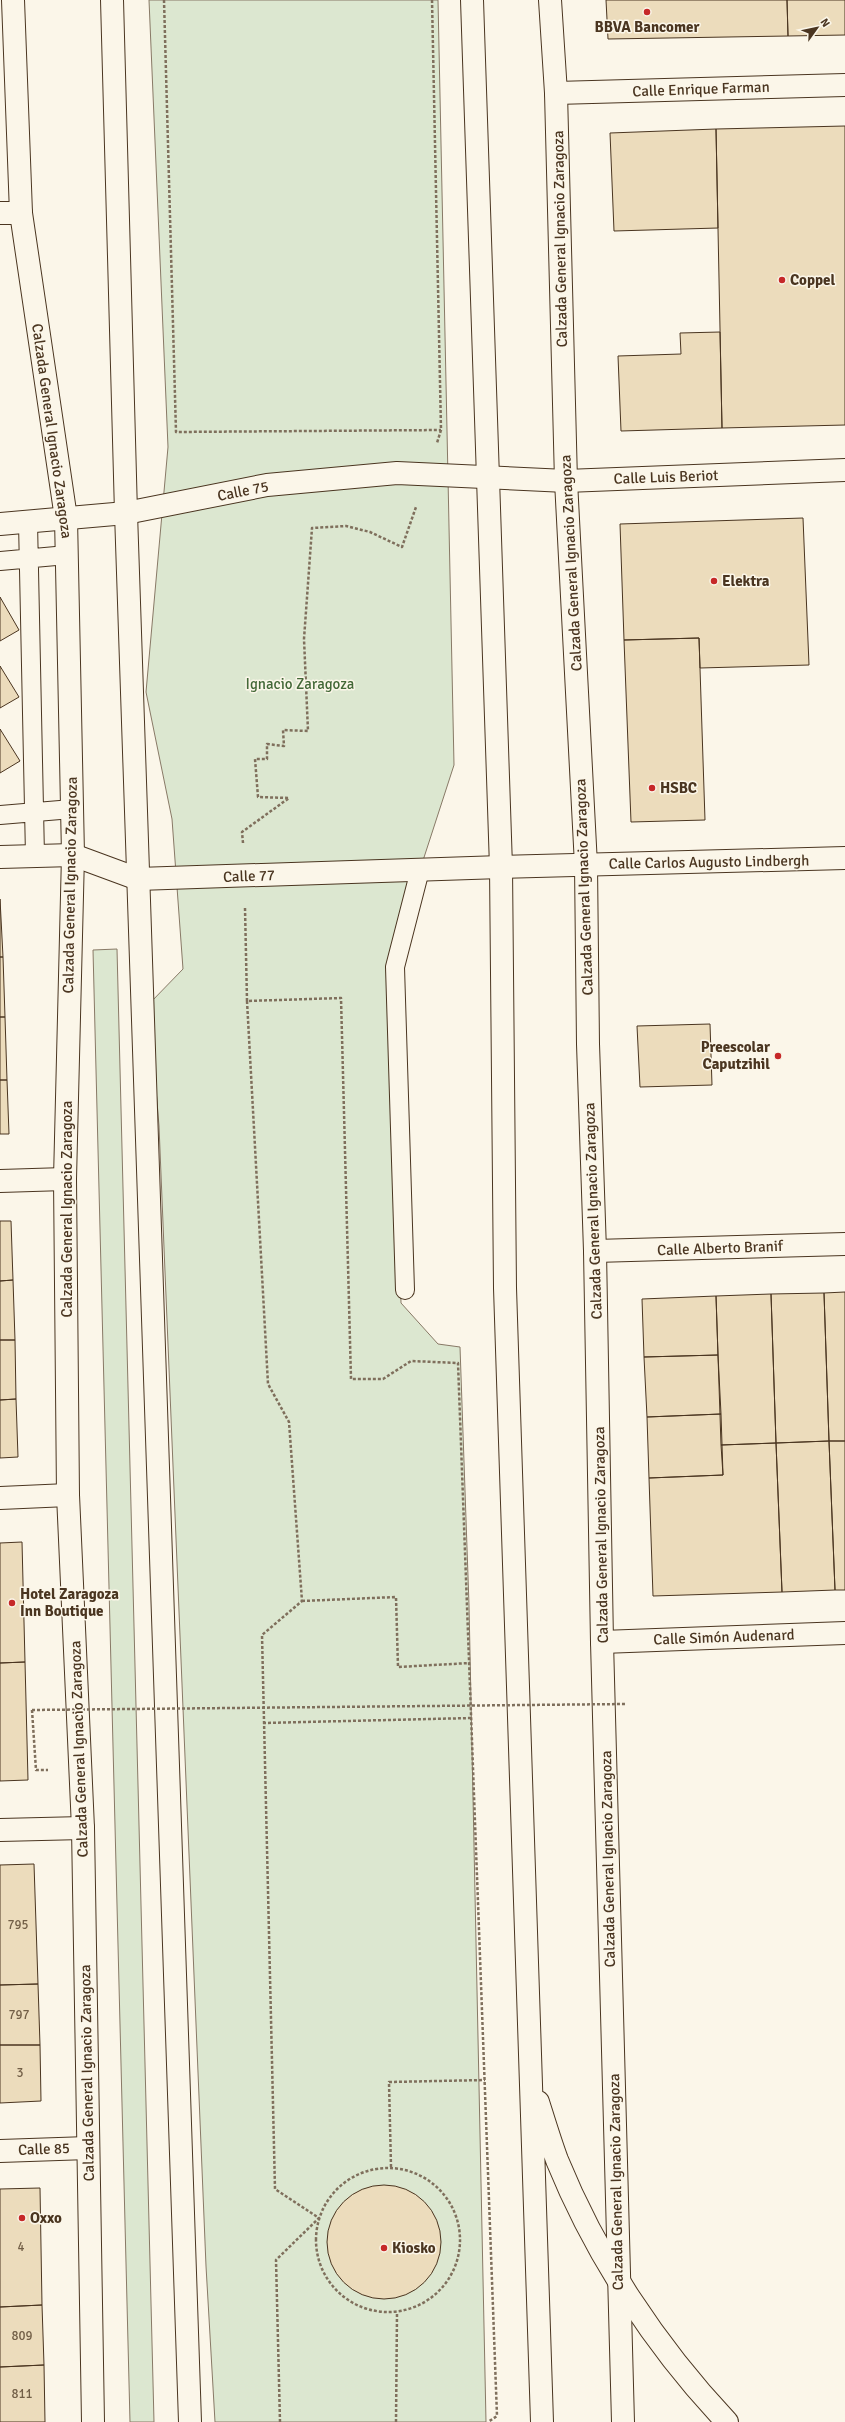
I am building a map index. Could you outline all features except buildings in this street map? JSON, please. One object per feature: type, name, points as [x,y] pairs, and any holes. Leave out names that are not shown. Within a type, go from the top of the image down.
[{"type":"main road","name":"Calzada General Ignacio Zaragoza","points":[[13,0],[10,213],[66,518],[73,855],[64,1179],[68,1495],[83,1828],[93,2422]]},
{"type":"main road","points":[[112,0],[126,513],[190,2422]]},
{"type":"main road","points":[[472,0],[501,867],[505,1288],[542,2422]]},
{"type":"main road","name":"Calzada General Ignacio Zaragoza","points":[[550,0],[556,93],[566,480],[586,865],[588,1044],[595,1251],[602,1642],[623,2422]]},
{"type":"main road","name":"Calle Enrique Farman","points":[[556,93],[845,85]]},
{"type":"main road","name":"Calle Luis Beriot","points":[[487,477],[566,480],[845,470]]},
{"type":"main road","name":"Calle 75","points":[[0,524],[126,513],[267,485],[397,473],[487,477]]},
{"type":"main road","name":"Calle 77","points":[[0,857],[73,855],[138,879],[244,877],[501,867]]},
{"type":"main road","name":"Calle Carlos Augusto Lindbergh","points":[[501,867],[845,858]]},
{"type":"main road","points":[[0,1181],[64,1179]]},
{"type":"main road","name":"Calle Alberto Branif","points":[[595,1251],[845,1244]]},
{"type":"main road","points":[[0,1498],[68,1495]]},
{"type":"main road","name":"Calle Simón Audenard","points":[[602,1642],[845,1633]]},
{"type":"main road","points":[[0,1830],[83,1828]]},
{"type":"main road","points":[[530,2080],[558,2160],[592,2232],[618,2278],[663,2347],[727,2422]]},
{"type":"main road","name":"Calle 85","points":[[0,2151],[88,2148]]},
{"type":"lane","points":[[28,522],[30,558],[33,812],[35,856]]},
{"type":"lane","points":[[0,561],[67,555]]},
{"type":"lane","points":[[0,815],[72,809]]},
{"type":"lane","points":[[405,1290],[395,967],[420,870]]},
{"type":"path","points":[[164,0],[176,432],[441,430]]},
{"type":"path","points":[[302,1601],[289,1422],[268,1384],[248,1001],[242,832],[289,798],[258,797],[255,759],[267,759],[267,744],[284,746],[283,730],[308,731],[304,639],[312,528],[346,526],[370,532],[402,547],[441,430],[432,0]]},
{"type":"path","points":[[248,1001],[341,998],[351,1379],[383,1379],[411,1361],[458,1363],[498,2416],[488,2422]]},
{"type":"path","points":[[318,2218],[275,2190],[262,1635],[302,1601],[396,1597],[398,1667],[470,1663]]},
{"type":"path","points":[[36,1770],[32,1710],[626,1704]]},
{"type":"path","points":[[263,1723],[472,1718]]},
{"type":"path","points":[[391,2167],[389,2082],[485,2080]]},
{"type":"path","points":[[280,2422],[276,2260],[318,2218],[329,2197],[346,2180],[368,2170],[391,2167],[415,2172],[435,2184],[450,2203],[457,2219],[461,2249],[454,2272],[440,2291],[420,2306],[397,2313],[373,2311],[351,2302],[332,2287],[320,2266],[317,2248],[318,2218]]},
{"type":"path","points":[[396,2422],[397,2313]]},
{"type":"green space","name":"Ignacio Zaragoza","points":[[149,0],[438,0],[454,765],[417,879],[393,969],[401,1303],[438,1344],[460,1347],[469,1605],[486,2422],[215,2422],[206,2266],[159,1126],[149,1004],[183,969],[172,819],[146,692],[168,447]]},
{"type":"green space","points":[[117,949],[154,2422],[130,2422],[93,950]]},
{"type":"place","name":"BBVA Bancomer","points":[[647,12]]},
{"type":"place","name":"Coppel","points":[[782,280]]},
{"type":"place","name":"Elektra","points":[[714,581]]},
{"type":"place","name":"HSBC","points":[[652,788]]},
{"type":"place","name":"Preescolar Caputzihil","points":[[778,1056]]},
{"type":"place","name":"Hotel Zaragoza Inn Boutique","points":[[12,1603]]},
{"type":"place","name":"Oxxo","points":[[22,2218]]},
{"type":"place","name":"Kiosko","points":[[384,2248]]}]
